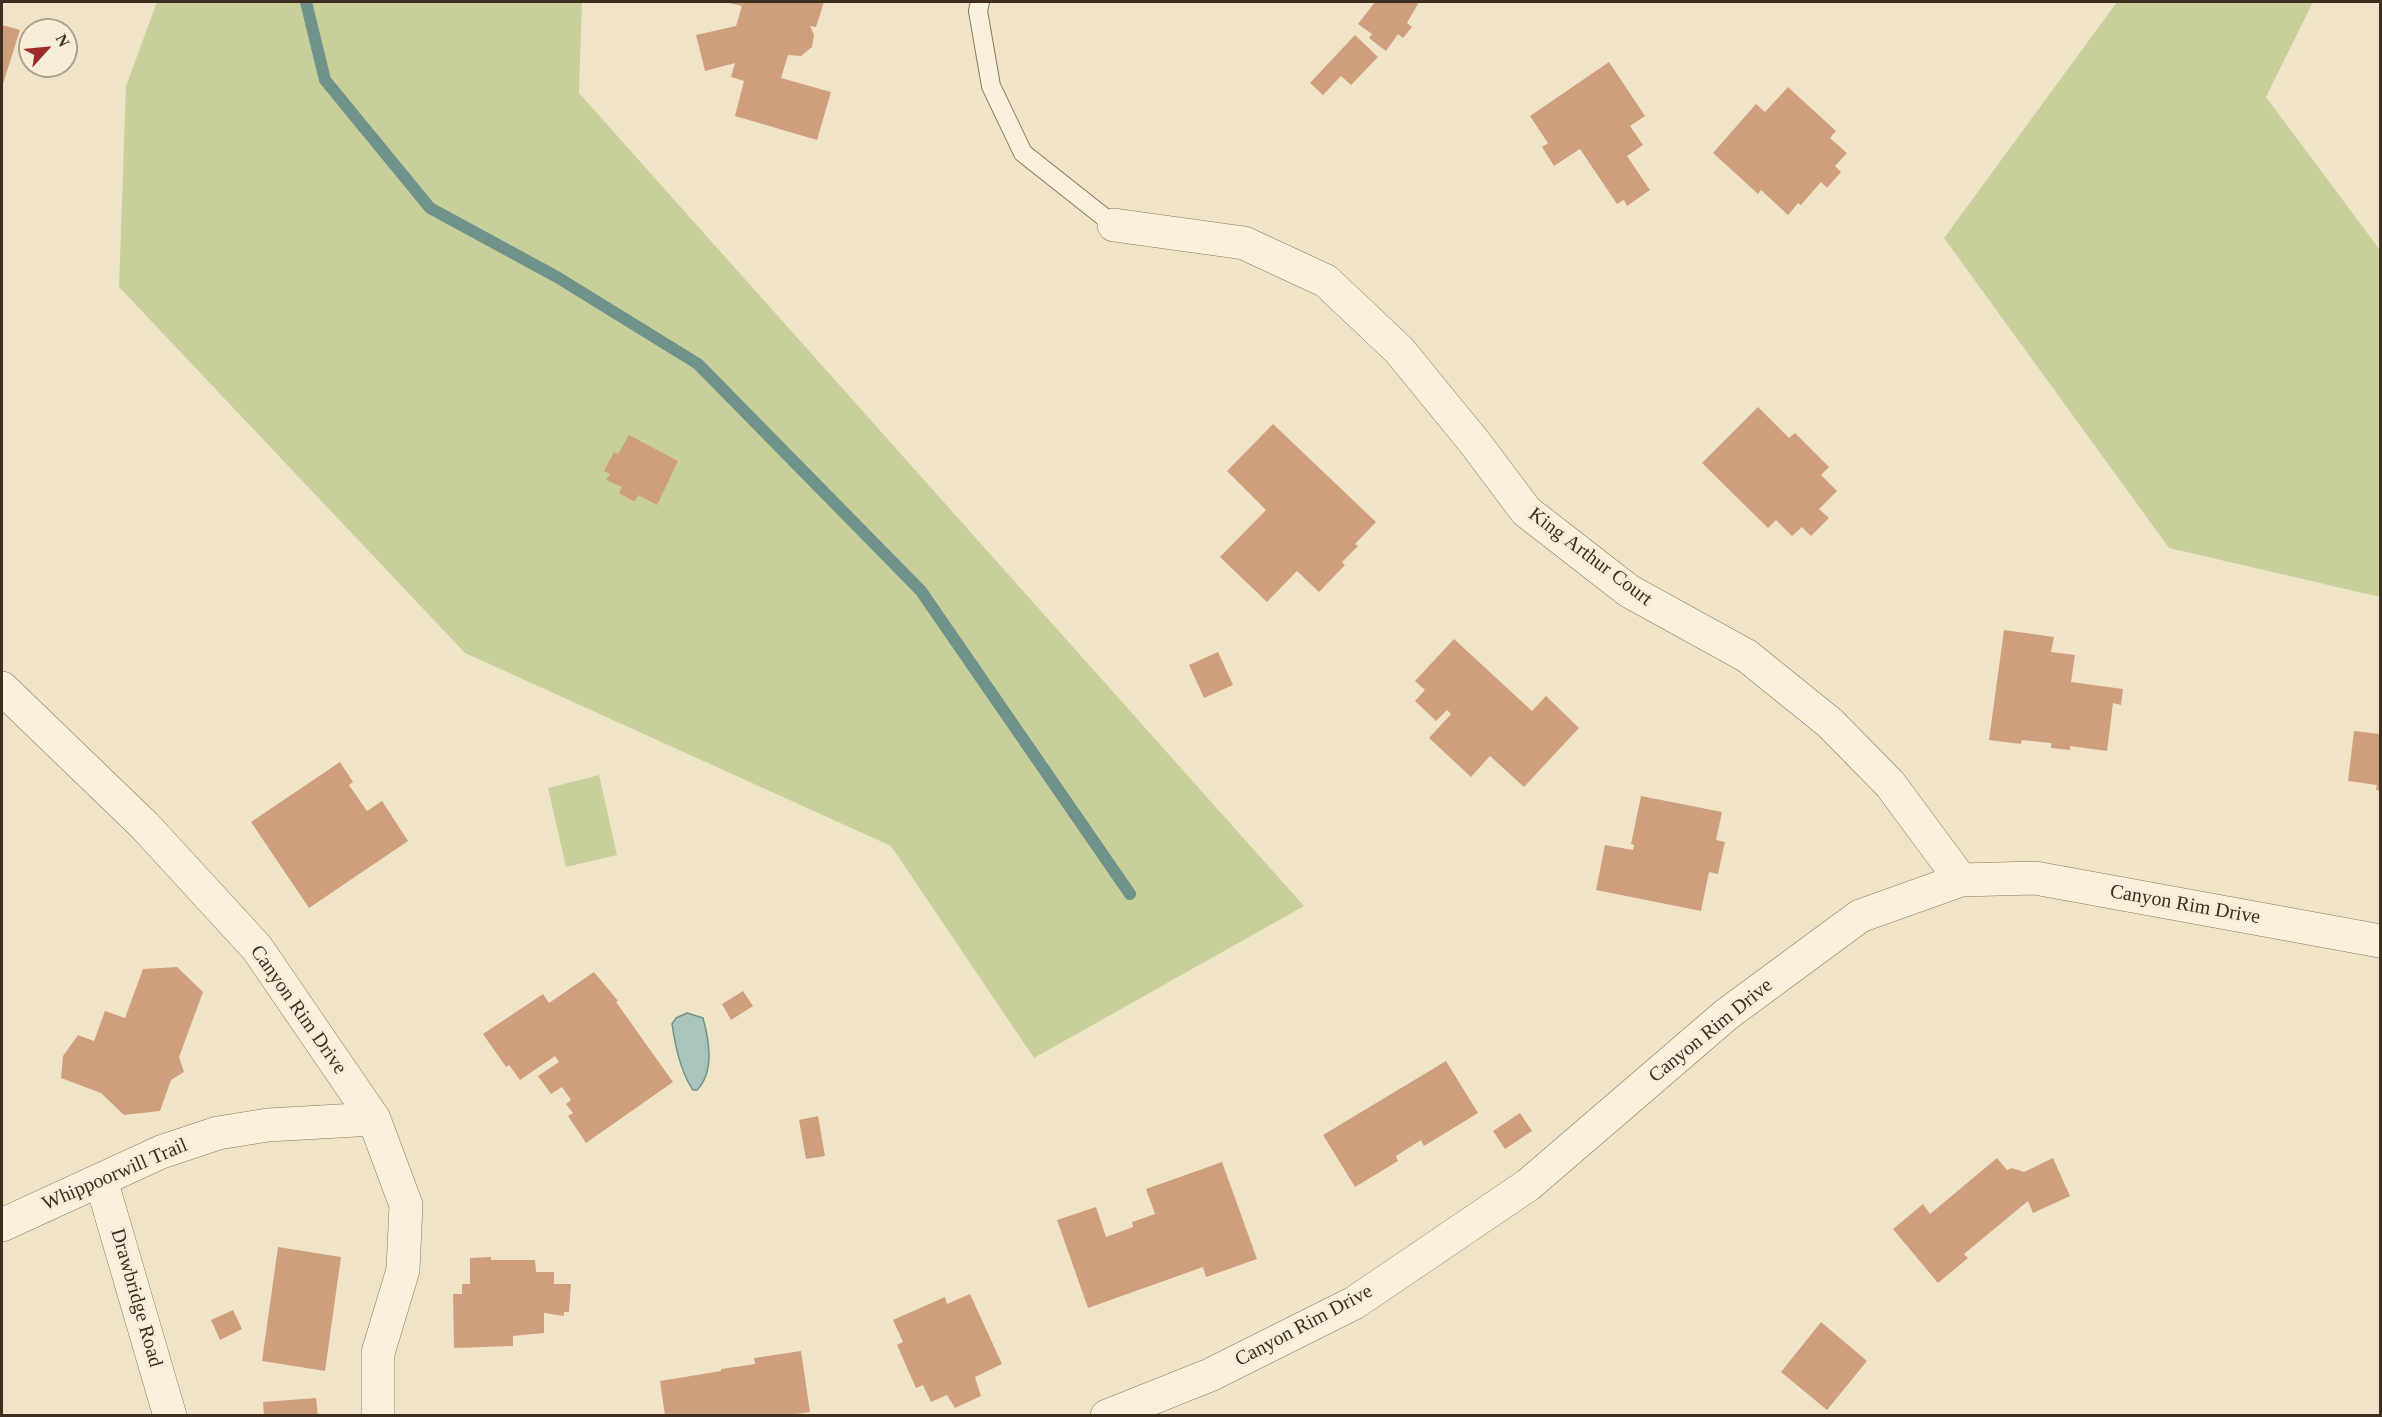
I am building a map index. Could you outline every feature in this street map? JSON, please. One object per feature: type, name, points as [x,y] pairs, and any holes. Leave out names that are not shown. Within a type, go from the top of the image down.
[{"type":"street","name":"King Arthur Court","points":[[1114,225],[1244,243],[1326,281],[1399,350],[1475,443],[1526,512],[1629,591],[1747,656],[1830,723],[1890,784],[1961,880]]},
{"type":"street","name":"Canyon Rim Drive","points":[[2,688],[145,826],[257,948],[374,1119],[406,1204],[403,1270],[378,1353],[378,1416]]},
{"type":"street","name":"Canyon Rim Drive","points":[[1107,1416],[1210,1375],[1354,1303],[1528,1185],[1727,1014],[1860,916],[1961,880],[2035,878],[2380,941]]},
{"type":"street","name":"Whippoorwill Trail","points":[[2,1225],[160,1152],[218,1133],[268,1125],[374,1119]]},
{"type":"street","name":"Drawbridge Road","points":[[101,1180],[170,1416]]},
{"type":"lane","points":[[980,2],[978,11],[991,86],[1023,153],[1114,225]]},
{"type":"green space","points":[[157,2],[582,2],[579,93],[1304,906],[1034,1058],[891,846],[465,653],[119,287],[126,86]]},
{"type":"green space","points":[[2117,2],[2313,2],[2266,97],[2380,250],[2380,597],[2169,548],[1944,238]]},
{"type":"green space","points":[[599,775],[617,855],[566,867],[548,788]]},
{"type":"water","points":[[687,1013],[703,1018],[707,1036],[708,1065],[703,1082],[697,1090],[693,1090],[682,1067],[672,1024],[676,1018]]},
{"type":"building","points":[[725,2],[824,2],[816,27],[810,26],[814,35],[812,47],[801,56],[788,55],[781,78],[831,92],[817,140],[735,116],[744,81],[731,77],[735,63],[705,71],[696,35],[736,26],[742,6]]},
{"type":"building","points":[[1375,2],[1419,2],[1407,23],[1412,27],[1403,38],[1398,34],[1386,51],[1369,38],[1372,34],[1358,24]]},
{"type":"building","points":[[2,25],[18,29],[18,36],[2,87]]},
{"type":"building","points":[[1355,35],[1378,57],[1351,85],[1341,76],[1323,95],[1310,83]]},
{"type":"building","points":[[1609,62],[1645,116],[1630,126],[1643,145],[1627,156],[1650,190],[1627,206],[1624,200],[1617,204],[1580,149],[1554,166],[1542,147],[1548,143],[1530,116]]},
{"type":"building","points":[[1788,87],[1836,131],[1830,138],[1847,153],[1835,166],[1841,172],[1827,188],[1821,182],[1801,205],[1798,203],[1788,215],[1761,190],[1758,194],[1713,153],[1756,104],[1765,112]]},
{"type":"building","points":[[1758,407],[1789,438],[1795,433],[1829,467],[1821,475],[1837,491],[1819,509],[1829,518],[1811,536],[1802,527],[1792,536],[1776,520],[1768,528],[1702,463]]},
{"type":"building","points":[[1273,424],[1376,522],[1355,544],[1358,546],[1342,562],[1345,565],[1319,592],[1297,571],[1267,602],[1220,557],[1266,510],[1227,471]]},
{"type":"building","points":[[629,435],[678,461],[657,505],[638,495],[633,501],[619,493],[622,487],[606,480],[610,474],[604,471],[614,452],[618,454]]},
{"type":"building","points":[[2004,630],[2054,637],[2051,652],[2075,655],[2071,682],[2123,689],[2121,705],[2113,703],[2107,751],[2070,746],[2070,750],[2051,748],[2051,743],[2022,740],[2021,744],[1989,740]]},
{"type":"building","points":[[1454,639],[1532,711],[1546,696],[1579,728],[1524,787],[1490,756],[1471,777],[1429,738],[1451,714],[1447,710],[1436,721],[1415,701],[1425,690],[1415,681]]},
{"type":"building","points":[[1218,652],[1233,685],[1204,698],[1189,665]]},
{"type":"building","points":[[2354,731],[2380,734],[2380,791],[2376,790],[2377,785],[2348,781]]},
{"type":"building","points":[[340,762],[353,782],[349,785],[367,811],[382,801],[408,841],[309,908],[251,822]]},
{"type":"building","points":[[1641,796],[1722,812],[1716,840],[1725,842],[1718,874],[1709,872],[1701,911],[1596,890],[1605,845],[1633,850],[1634,845],[1631,844]]},
{"type":"building","points":[[177,967],[203,992],[179,1057],[184,1072],[171,1080],[160,1111],[124,1115],[101,1093],[61,1078],[63,1056],[78,1035],[94,1041],[105,1011],[125,1018],[143,969]]},
{"type":"building","points":[[594,972],[618,1001],[616,1002],[673,1082],[586,1143],[568,1116],[573,1113],[566,1104],[571,1100],[562,1087],[551,1094],[538,1076],[559,1062],[555,1056],[520,1080],[509,1065],[506,1067],[483,1034],[543,994],[549,1003]]},
{"type":"building","points":[[743,991],[753,1006],[731,1020],[722,1004]]},
{"type":"building","points":[[1446,1061],[1478,1113],[1424,1146],[1421,1140],[1396,1156],[1398,1161],[1355,1187],[1323,1135]]},
{"type":"building","points":[[1520,1113],[1532,1131],[1505,1149],[1493,1131]]},
{"type":"building","points":[[818,1116],[825,1156],[806,1159],[799,1120]]},
{"type":"building","points":[[1997,1158],[2007,1170],[2012,1168],[2024,1172],[2053,1158],[2070,1196],[2033,1213],[2028,1201],[1964,1254],[1968,1258],[1938,1283],[1893,1229],[1923,1204],[1930,1214]]},
{"type":"building","points":[[1222,1162],[1257,1259],[1206,1277],[1203,1267],[1088,1308],[1057,1220],[1096,1207],[1106,1237],[1133,1227],[1132,1222],[1155,1214],[1146,1189]]},
{"type":"building","points":[[278,1247],[341,1257],[325,1371],[262,1361]]},
{"type":"building","points":[[491,1257],[491,1260],[535,1260],[536,1272],[554,1272],[554,1284],[571,1284],[569,1312],[564,1312],[564,1316],[544,1313],[544,1333],[513,1336],[513,1346],[454,1348],[453,1294],[462,1294],[462,1284],[470,1284],[470,1258]]},
{"type":"building","points":[[970,1294],[1002,1364],[975,1377],[981,1396],[955,1408],[947,1395],[931,1402],[923,1385],[916,1388],[897,1345],[903,1342],[893,1320],[945,1297],[947,1304]]},
{"type":"building","points":[[233,1310],[242,1329],[220,1340],[211,1320]]},
{"type":"building","points":[[1821,1322],[1867,1361],[1827,1410],[1781,1372]]},
{"type":"building","points":[[801,1351],[810,1412],[783,1416],[665,1416],[660,1381],[755,1364],[754,1358]]},
{"type":"building","points":[[316,1398],[318,1416],[264,1416],[263,1402]]},
{"type":"waterway","points":[[306,2],[325,80],[430,208],[557,277],[698,364],[921,591],[1130,894]]}]
